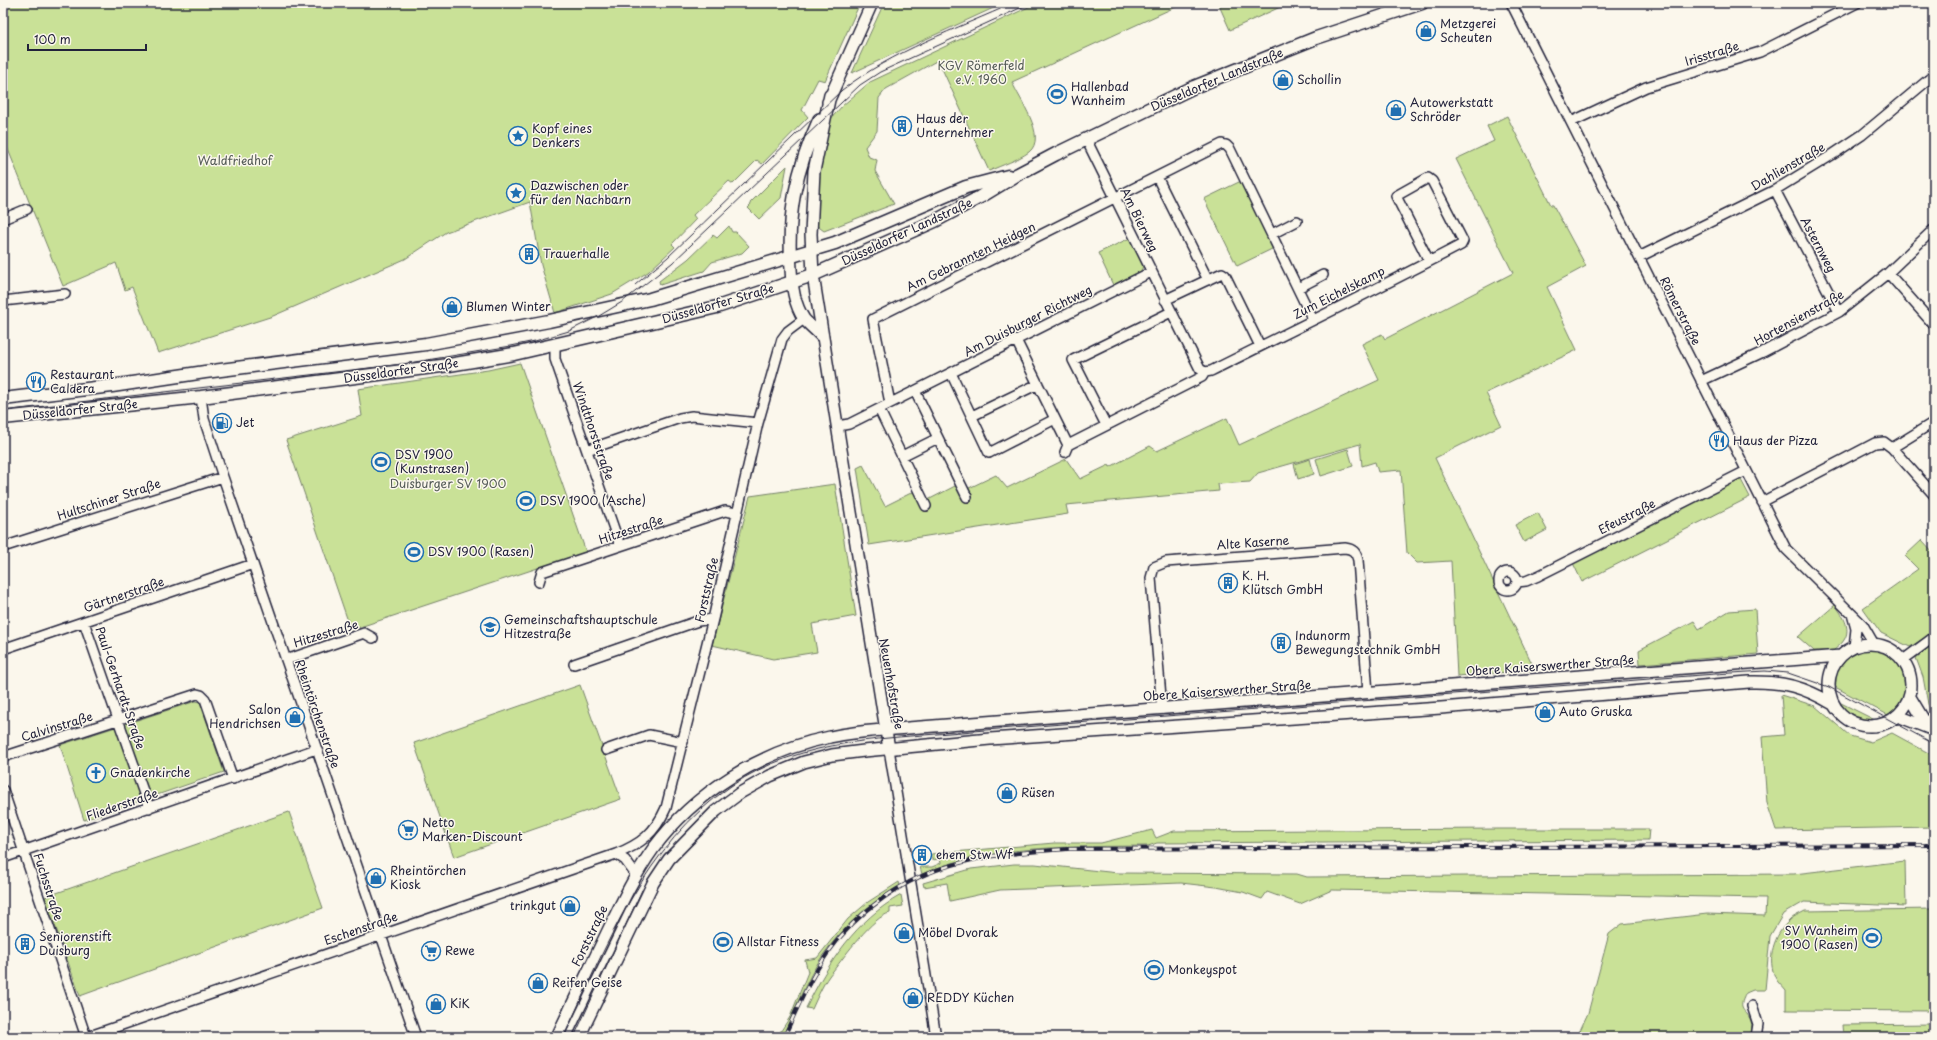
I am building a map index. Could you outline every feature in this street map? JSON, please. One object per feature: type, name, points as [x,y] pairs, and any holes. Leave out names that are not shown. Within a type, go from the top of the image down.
[{"type":"main road","name":"Düsseldorfer Landstraße","points":[[792,282],[813,275],[935,221],[980,197],[1018,174],[1086,139],[1194,87],[1316,38],[1422,3]]},
{"type":"main road","name":"Düsseldorfer Landstraße","points":[[790,258],[835,243],[966,187],[1018,174]]},
{"type":"main road","name":"Düsseldorfer Straße","points":[[3,399],[112,386],[205,372],[457,339],[650,299],[790,258]]},
{"type":"main road","name":"Düsseldorfer Straße","points":[[3,418],[201,397],[449,365],[514,354],[717,307],[792,282]]},
{"type":"street","points":[[821,336],[804,318],[794,298],[790,258],[790,218],[796,183],[808,144],[872,3]]},
{"type":"street","name":"Römerstraße","points":[[1511,3],[1786,549],[1852,613],[1863,625],[1874,644]]},
{"type":"street","name":"Irisstraße","points":[[1571,122],[1646,87],[1760,52],[1857,3]]},
{"type":"street","name":"Dahlienstraße","points":[[1639,257],[1775,190],[1862,136],[1934,75]]},
{"type":"street","name":"Neuenhofstraße","points":[[830,96],[814,171],[811,203],[813,275],[821,336],[838,426],[888,749],[936,1037]]},
{"type":"street","name":"Am Bierweg","points":[[1086,139],[1171,312],[1200,368],[1205,372]]},
{"type":"street","name":"Am Gebrannten Heidgen","points":[[890,404],[873,319],[1115,199],[1220,145],[1226,145],[1230,149],[1313,320]]},
{"type":"street","points":[[1157,177],[1208,280]]},
{"type":"street","name":"Zum Eichelskamp","points":[[1016,340],[1055,419],[1067,448],[1106,426],[1202,377],[1205,372],[1211,371],[1429,262],[1461,245],[1463,242],[1432,181],[1429,178],[1396,196],[1429,262]]},
{"type":"street","name":"Asternweg","points":[[1775,190],[1839,312]]},
{"type":"street","points":[[3,219],[27,209]]},
{"type":"street","points":[[1272,234],[1297,221]]},
{"type":"street","name":"Hortensienstraße","points":[[1701,381],[1763,352],[1839,312],[1888,273],[1934,229]]},
{"type":"street","name":"Am Duisburger Richtweg","points":[[838,426],[849,424],[890,404],[1151,272]]},
{"type":"street","points":[[1165,300],[1222,273],[1225,275],[1260,346]]},
{"type":"street","points":[[1888,273],[1934,326]]},
{"type":"street","points":[[1298,288],[1323,276]]},
{"type":"street","points":[[3,301],[64,294]]},
{"type":"street","points":[[804,318],[818,312]]},
{"type":"street","points":[[1106,426],[1073,360],[1171,312]]},
{"type":"street","name":"Forststraße","points":[[616,854],[634,847],[644,840],[661,818],[666,808],[714,619],[758,423],[782,339],[788,331],[804,318]]},
{"type":"street","name":"Windthorststraße","points":[[555,345],[555,359],[620,546]]},
{"type":"street","points":[[951,373],[990,453],[1055,419]]},
{"type":"street","points":[[972,416],[1038,384]]},
{"type":"street","points":[[915,391],[967,497]]},
{"type":"street","name":"Rheintörchenstraße","points":[[201,397],[204,419],[223,477],[416,1037]]},
{"type":"street","points":[[879,409],[926,506]]},
{"type":"street","points":[[587,450],[680,418],[692,416],[758,423]]},
{"type":"street","points":[[1892,448],[1934,422]]},
{"type":"street","points":[[902,456],[938,438]]},
{"type":"street","points":[[1762,502],[1875,443],[1884,442],[1892,448],[1934,495]]},
{"type":"street","name":"Efeustraße","points":[[1517,582],[1526,581],[1538,576],[1746,471]]},
{"type":"street","name":"Hultschiner Straße","points":[[3,547],[223,477]]},
{"type":"street","name":"Hitzestraße","points":[[539,582],[542,572],[725,511],[737,513]]},
{"type":"street","name":"Alte Kaserne","points":[[1162,709],[1151,578],[1154,567],[1166,562],[1351,549],[1356,553],[1358,560],[1368,693]]},
{"type":"street","name":"Gärtnerstraße","points":[[3,649],[254,564]]},
{"type":"street","points":[[1852,613],[1856,629],[1854,647]]},
{"type":"street","points":[[574,664],[698,621],[714,619]]},
{"type":"street","name":"Paul-Gerhardt-Straße","points":[[84,622],[149,808]]},
{"type":"street","name":"Hitzestraße","points":[[286,660],[364,633],[373,638]]},
{"type":"street","points":[[1903,660],[1934,637]]},
{"type":"street","points":[[1874,644],[1890,649],[1903,660],[1910,673],[1912,685],[1910,697],[1906,707],[1898,716],[1886,724],[1874,727],[1862,726],[1850,722],[1840,714],[1833,704],[1829,691],[1829,676],[1833,666],[1840,656],[1854,647],[1874,644]]},
{"type":"street","name":"Obere Kaiserswerther Straße","points":[[653,850],[672,826],[708,793],[734,774],[763,760],[802,745],[830,737],[886,730],[1840,656]]},
{"type":"street","points":[[580,1037],[653,883],[669,859],[716,811],[740,793],[770,776],[804,762],[832,755],[1005,738],[1441,708],[1749,682],[1783,683],[1805,689],[1833,704]]},
{"type":"street","name":"Calvinstraße","points":[[3,757],[118,721],[197,694],[201,694],[205,699],[233,778]]},
{"type":"street","points":[[1910,697],[1931,728]]},
{"type":"street","points":[[1898,716],[1931,728]]},
{"type":"street","points":[[606,750],[649,735],[683,742]]},
{"type":"street","name":"Fliederstraße","points":[[3,858],[24,852],[316,749]]},
{"type":"street","name":"Fuchsstraße","points":[[3,790],[87,1037]]},
{"type":"street","name":"Forststraße","points":[[557,1037],[636,875],[653,850]]},
{"type":"street","points":[[616,854],[624,860],[636,875]]},
{"type":"street","name":"Eschenstraße","points":[[87,1037],[616,854]]},
{"type":"street","points":[[1752,1006],[1758,1024],[1756,1037]]},
{"type":"green space","name":"Waldfriedhof","points":[[3,3],[860,3],[825,81],[818,79],[802,110],[808,117],[762,164],[757,160],[733,184],[729,181],[693,215],[696,219],[672,244],[675,247],[648,272],[612,294],[555,313],[541,265],[530,202],[446,232],[405,259],[273,316],[158,353],[132,287],[125,290],[116,263],[63,286],[3,137]]},
{"type":"green space","points":[[884,3],[999,3],[1000,5],[852,73]]},
{"type":"green space","name":"KGV Römerfeld e.V. 1960","points":[[1037,3],[1184,3],[1012,82],[1034,128],[1034,145],[1025,155],[989,171],[938,60],[886,89],[879,98],[877,131],[865,147],[869,157],[877,160],[875,171],[894,204],[824,231],[816,225],[821,160],[829,121],[842,106],[870,82]]},
{"type":"green space","points":[[1218,3],[1289,3],[1230,30]]},
{"type":"green space","points":[[1507,116],[1551,205],[1553,205],[1586,266],[1547,287],[1577,350],[1486,393],[1501,425],[1435,458],[1535,670],[1457,676],[1451,561],[1417,563],[1407,553],[1401,470],[1378,472],[1375,462],[1362,466],[1360,444],[1258,473],[1250,482],[1218,484],[1219,491],[1066,505],[1068,514],[869,545],[857,468],[863,465],[885,506],[915,491],[926,501],[957,485],[967,489],[996,475],[1007,488],[1066,459],[1080,479],[1109,465],[1110,467],[1150,446],[1157,451],[1227,418],[1239,445],[1379,380],[1362,344],[1382,334],[1385,339],[1513,273],[1456,159],[1494,141],[1487,126]]},
{"type":"green space","points":[[787,166],[781,198],[759,219],[748,208],[751,205],[750,203]]},
{"type":"green space","points":[[1241,181],[1274,248],[1237,266],[1204,199]]},
{"type":"green space","points":[[729,226],[732,232],[736,232],[749,246],[742,253],[712,262],[704,271],[660,285],[659,281],[688,259],[713,235],[717,238]]},
{"type":"green space","points":[[1130,238],[1143,266],[1141,271],[1113,285],[1098,253]]},
{"type":"green space","name":"Duisburger SV 1900","points":[[520,363],[586,552],[351,630],[286,440],[362,416],[358,389],[488,370]]},
{"type":"green space","points":[[1348,449],[1353,466],[1321,476],[1316,459]]},
{"type":"green space","points":[[1310,459],[1314,474],[1298,479],[1294,464]]},
{"type":"green space","points":[[1740,478],[1750,497],[1582,582],[1573,563]]},
{"type":"green space","points":[[835,484],[856,616],[812,624],[817,652],[773,659],[712,645],[750,496]]},
{"type":"green space","points":[[1538,513],[1547,530],[1524,542],[1515,525]]},
{"type":"green space","points":[[1922,540],[1934,553],[1934,632],[1910,647],[1881,633],[1863,608],[1918,569],[1905,556]]},
{"type":"green space","points":[[1835,605],[1847,626],[1844,640],[1833,651],[1814,651],[1798,637]]},
{"type":"green space","points":[[1755,609],[1758,654],[1640,664],[1639,650],[1694,621],[1699,629],[1729,611]]},
{"type":"green space","points":[[1934,643],[1934,717],[1928,704],[1923,677],[1916,658]]},
{"type":"green space","points":[[1866,649],[1878,650],[1892,657],[1897,663],[1904,677],[1905,693],[1903,700],[1899,707],[1888,715],[1835,687],[1837,673],[1843,663],[1853,655]]},
{"type":"green space","points":[[580,685],[621,799],[454,857],[414,743]]},
{"type":"green space","points":[[1781,695],[1815,706],[1850,736],[1871,742],[1892,733],[1934,756],[1934,827],[1776,830],[1767,803],[1762,737],[1784,735]]},
{"type":"green space","points":[[196,701],[200,702],[224,772],[84,820],[60,745]]},
{"type":"green space","points":[[1837,701],[1875,720],[1863,720],[1853,717],[1844,711]]},
{"type":"green space","points":[[289,812],[323,908],[80,996],[45,897]]},
{"type":"green space","points":[[1649,829],[1648,840],[1157,843],[1148,846],[1062,847],[1004,852],[976,857],[948,864],[922,874],[920,867],[932,867],[941,863],[940,859],[932,860],[931,854],[1054,843],[1101,843],[1152,830],[1156,838],[1174,831]]},
{"type":"green space","points":[[1905,861],[1906,906],[1804,902],[1783,914],[1770,936],[1765,990],[1753,990],[1746,993],[1743,999],[1742,1007],[1752,1023],[1751,1037],[1577,1037],[1588,1013],[1609,934],[1622,924],[1707,914],[1765,916],[1766,898],[1332,890],[1300,904],[1267,892],[1262,899],[1243,892],[1181,883],[1000,890],[950,901],[947,883],[924,887],[923,883],[971,869],[1014,864],[1035,864],[1118,873],[1297,874],[1307,877],[1794,874]]},
{"type":"green space","points":[[899,882],[900,886],[878,900],[848,925],[823,955],[801,995],[782,1037],[777,1037],[790,1017],[808,972],[805,960],[817,958],[848,919],[868,902]]},
{"type":"green space","points":[[901,895],[903,906],[890,908],[890,913],[875,921],[867,929],[851,947],[827,979],[812,1009],[806,1008],[824,975],[845,944],[870,917]]},
{"type":"green space","name":"SV Wanheim 1900 (Rasen)","points":[[1933,909],[1934,1011],[1786,1010],[1786,991],[1776,979],[1773,971],[1772,956],[1773,948],[1779,933],[1792,918],[1805,911]]},
{"type":"green space","points":[[1934,1024],[1934,1037],[1843,1037],[1842,1025]]},
{"type":"tram line","points":[[635,285],[668,257],[842,90],[862,76],[904,52],[1014,3]]},
{"type":"tram line","points":[[3,411],[403,364],[511,346],[569,331],[599,316],[622,302],[672,263],[860,85],[880,72],[1031,3]]},
{"type":"tram line","points":[[564,1037],[596,967],[631,899],[651,867],[675,837],[701,810],[731,786],[759,770],[787,758],[817,749],[848,743],[910,736],[1765,671],[1788,673],[1829,687],[1934,744]]},
{"type":"tram line","points":[[574,1037],[642,890]]},
{"type":"railway","points":[[784,1037],[809,984],[827,954],[839,938],[868,910],[901,887],[919,878],[956,864],[983,858],[1067,849],[1934,845]]},
{"type":"place","name":"Metzgerei Scheuten","points":[[1426,31]]},
{"type":"place","name":"Schollin","points":[[1283,80]]},
{"type":"place","name":"Hallenbad Wanheim","points":[[1057,94]]},
{"type":"place","name":"Autowerkstatt Schröder","points":[[1396,110]]},
{"type":"place","name":"Haus der Unternehmer","points":[[902,126]]},
{"type":"place","name":"Kopf eines Denkers","points":[[518,136]]},
{"type":"place","name":"Dazwischen oder für den Nachbarn","points":[[516,193]]},
{"type":"place","name":"Trauerhalle","points":[[529,254]]},
{"type":"place","name":"Blumen Winter","points":[[452,307]]},
{"type":"place","name":"Restaurant Caldera","points":[[36,382]]},
{"type":"place","name":"Jet","points":[[222,423]]},
{"type":"place","name":"Haus der Pizza","points":[[1719,441]]},
{"type":"place","name":"DSV 1900 (Kunstrasen)","points":[[381,462]]},
{"type":"place","name":"DSV 1900 (Asche)","points":[[526,501]]},
{"type":"place","name":"DSV 1900 (Rasen)","points":[[414,552]]},
{"type":"place","name":"K. H. Klütsch GmbH","points":[[1228,583]]},
{"type":"place","name":"Gemeinschaftshauptschule Hitzestraße","points":[[490,627]]},
{"type":"place","name":"Indunorm Bewegungstechnik GmbH","points":[[1281,643]]},
{"type":"place","name":"Auto Gruska","points":[[1545,712]]},
{"type":"place","name":"Salon Hendrichsen","points":[[295,717]]},
{"type":"place","name":"Gnadenkirche","points":[[96,773]]},
{"type":"place","name":"Rüsen","points":[[1007,793]]},
{"type":"place","name":"Netto Marken-Discount","points":[[408,830]]},
{"type":"place","name":"ehem Stw Wf","points":[[922,855]]},
{"type":"place","name":"Rheintörchen Kiosk","points":[[376,878]]},
{"type":"place","name":"trinkgut","points":[[570,906]]},
{"type":"place","name":"Möbel Dvorak","points":[[904,933]]},
{"type":"place","name":"SV Wanheim 1900 (Rasen)","points":[[1872,938]]},
{"type":"place","name":"Allstar Fitness","points":[[723,942]]},
{"type":"place","name":"Seniorenstift Duisburg","points":[[25,944]]},
{"type":"place","name":"Rewe","points":[[431,951]]},
{"type":"place","name":"Monkeyspot","points":[[1154,970]]},
{"type":"place","name":"Reifen Geise","points":[[538,983]]},
{"type":"place","name":"REDDY Küchen","points":[[913,998]]},
{"type":"place","name":"KiK","points":[[436,1004]]}]
